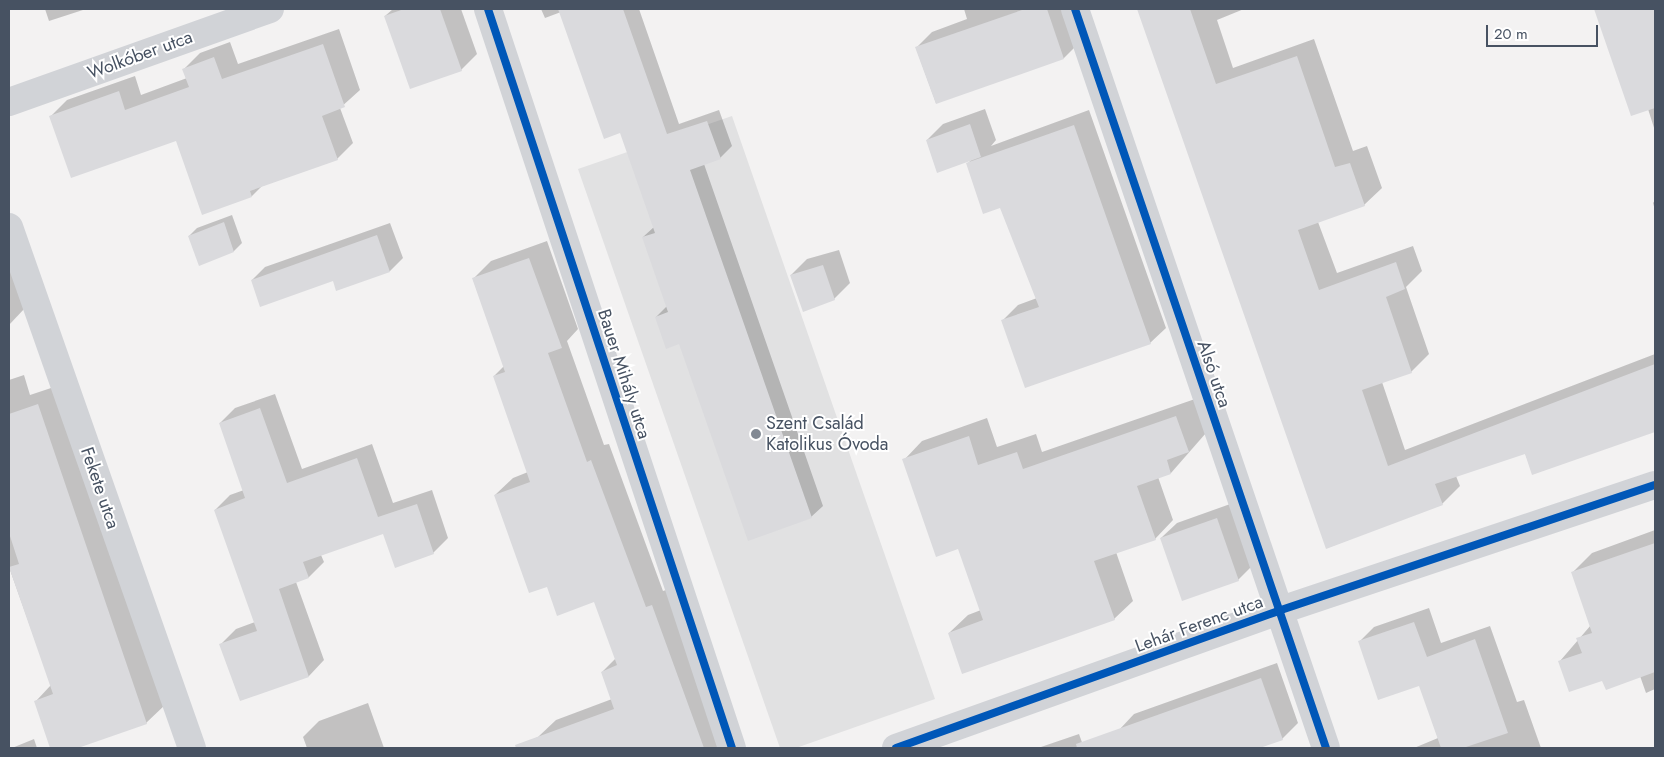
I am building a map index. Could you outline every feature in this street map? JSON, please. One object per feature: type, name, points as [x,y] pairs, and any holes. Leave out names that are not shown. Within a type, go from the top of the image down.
[{"type":"street","name":"Wolkóber utca","points":[[9,102],[270,9]]},
{"type":"street","name":"Bauer Mihály utca","points":[[488,9],[732,748]]},
{"type":"street","name":"Alsó utca","points":[[1075,9],[1326,748]]},
{"type":"street","name":"Fekete utca","points":[[9,227],[192,748]]},
{"type":"street","name":"Lehár Ferenc utca","points":[[896,748],[1278,611],[1655,485]]},
{"type":"shaded area","name":"Szent Család Katolikus Óvoda","points":[[732,116],[935,699],[796,748],[780,748],[578,169]]},
{"type":"building","points":[[404,9],[440,9],[462,71],[410,89],[384,16]]},
{"type":"building","points":[[558,9],[623,9],[667,134],[707,121],[721,159],[690,170],[812,518],[748,541],[679,344],[666,349],[655,317],[668,312],[642,237],[655,233],[620,133],[604,139]]},
{"type":"building","points":[[1025,9],[1047,9],[1064,59],[936,104],[915,47]]},
{"type":"building","points":[[1137,9],[1190,9],[1216,84],[1297,56],[1335,167],[1350,163],[1365,206],[1298,230],[1319,290],[1396,262],[1405,289],[1386,297],[1412,373],[1362,390],[1388,466],[1655,364],[1655,432],[1532,475],[1525,454],[1435,484],[1443,505],[1326,549]]},
{"type":"building","points":[[1594,9],[1655,9],[1655,108],[1631,116]]},
{"type":"building","points":[[323,44],[345,107],[322,116],[338,160],[250,191],[252,197],[202,215],[176,141],[71,178],[49,116],[119,91],[125,110],[189,87],[182,69],[214,57],[222,79]]},
{"type":"building","points":[[970,124],[981,157],[937,173],[926,140]]},
{"type":"building","points":[[1074,125],[1151,344],[1025,388],[1001,320],[1039,307],[1000,208],[983,214],[966,163]]},
{"type":"building","points":[[224,222],[234,252],[199,266],[188,236]]},
{"type":"building","points":[[377,235],[390,272],[336,291],[333,281],[260,307],[251,280]]},
{"type":"building","points":[[529,258],[562,348],[548,353],[587,462],[591,460],[646,607],[652,605],[704,748],[516,748],[515,745],[614,709],[601,672],[617,665],[594,602],[557,616],[547,587],[529,593],[494,495],[530,482],[493,376],[505,372],[472,278]]},
{"type":"building","points":[[823,265],[835,300],[803,312],[790,275]]},
{"type":"building","points":[[38,404],[147,724],[78,748],[50,748],[34,701],[53,694],[9,567],[19,564],[9,533],[9,414]]},
{"type":"building","points":[[260,408],[287,483],[357,458],[378,517],[417,504],[434,554],[395,568],[383,534],[303,562],[309,578],[279,589],[309,677],[240,701],[219,644],[257,631],[214,510],[245,498],[219,423]]},
{"type":"building","points":[[1176,416],[1189,452],[1167,460],[1171,474],[1137,486],[1156,540],[1094,561],[1115,620],[962,674],[948,633],[983,620],[958,549],[936,557],[902,459],[969,436],[978,465],[1017,452],[1023,469]]},
{"type":"building","points":[[1217,518],[1239,581],[1182,601],[1160,538]]},
{"type":"building","points":[[1655,543],[1655,672],[1606,690],[1602,681],[1569,692],[1558,661],[1582,653],[1576,638],[1592,633],[1571,572]]},
{"type":"building","points":[[1414,622],[1427,657],[1475,639],[1508,733],[1463,748],[1441,748],[1419,686],[1378,700],[1358,641]]},
{"type":"building","points":[[1261,678],[1283,740],[1260,748],[1077,748],[1076,744]]},
{"type":"cycle path","points":[[488,9],[732,748]]},
{"type":"cycle path","points":[[1075,9],[1326,748]]},
{"type":"cycle path","points":[[896,748],[1278,611],[1655,485]]},
{"type":"place","name":"Szent Család Katolikus Óvoda","points":[[756,434]]}]
